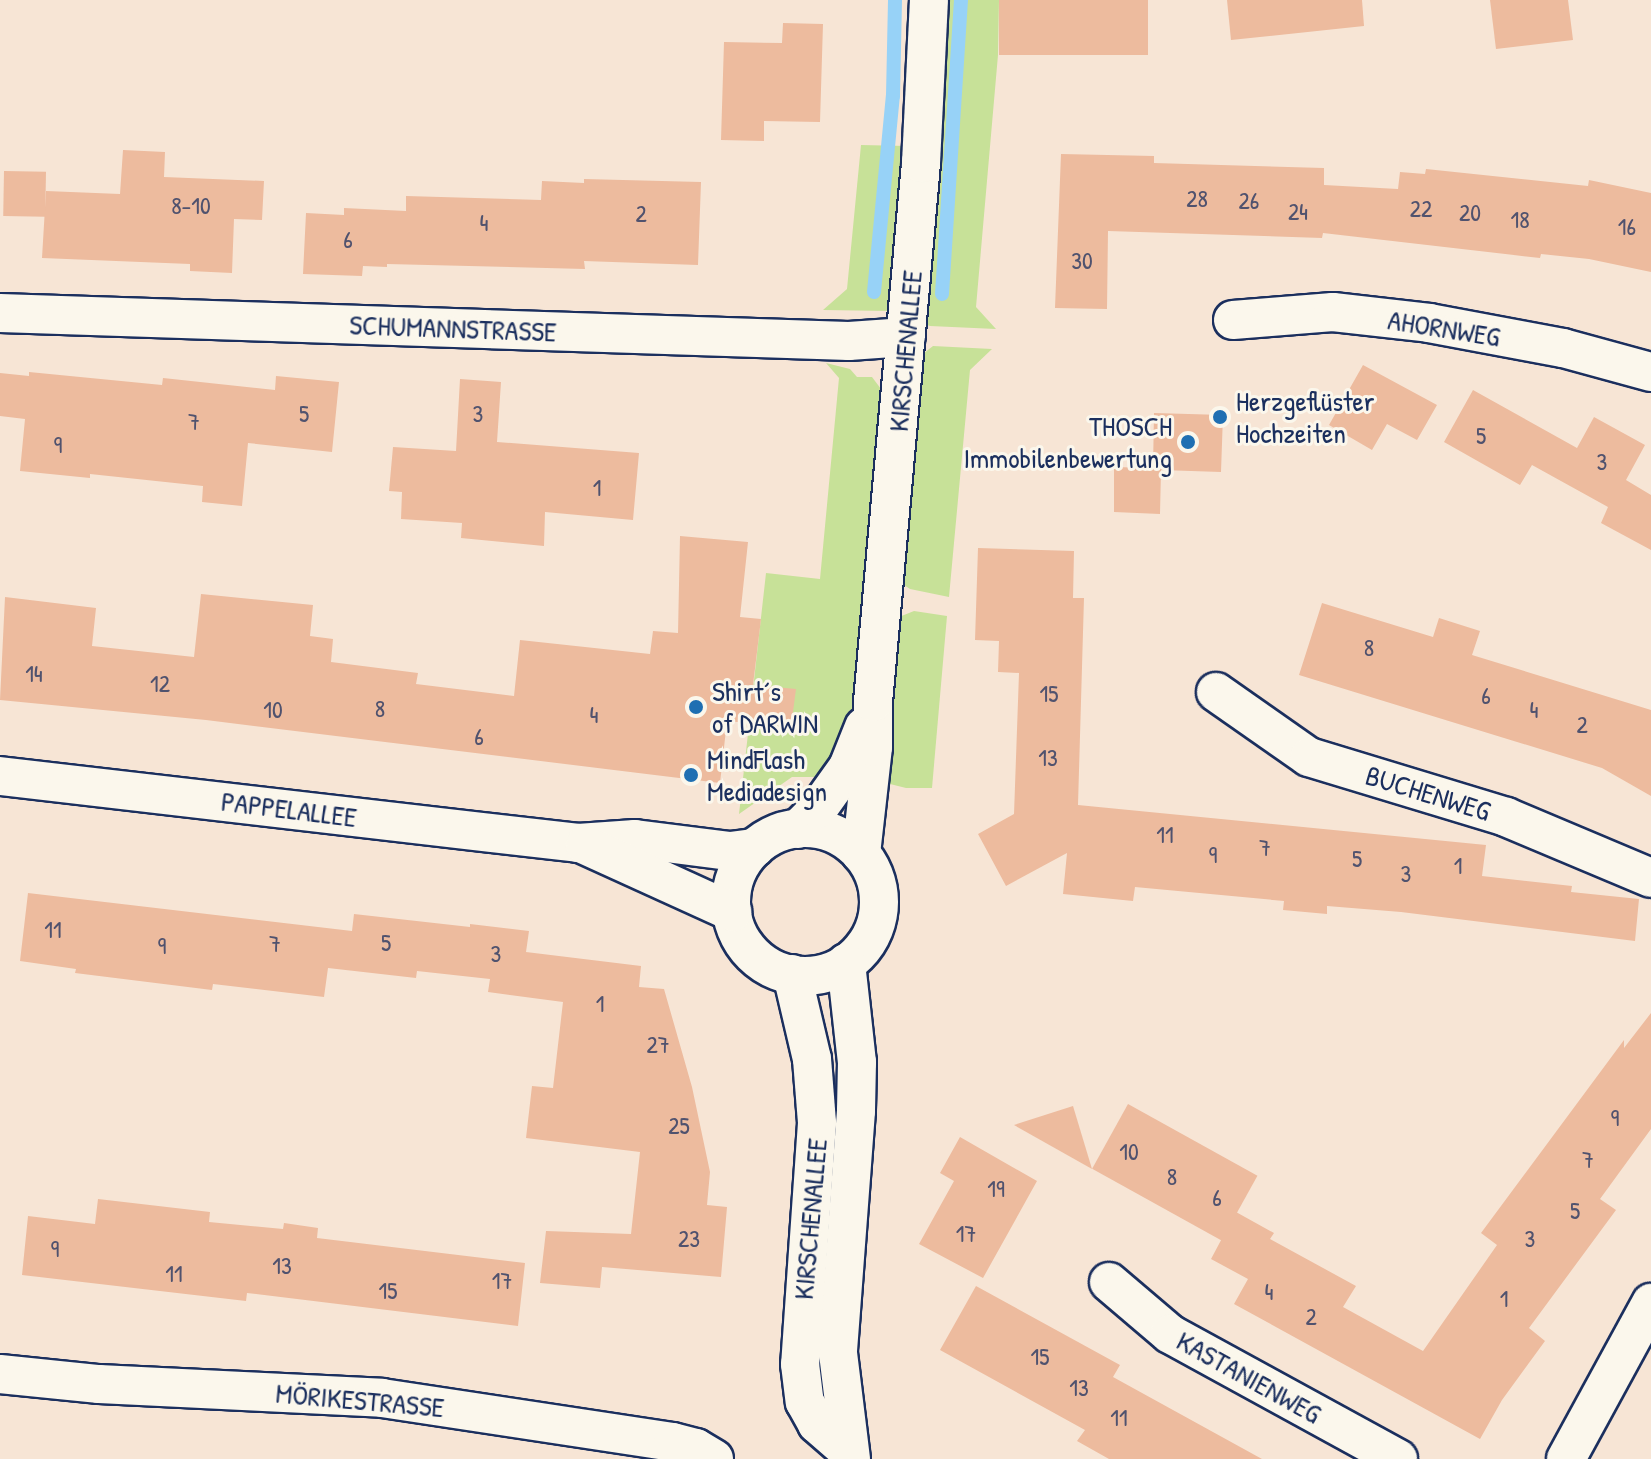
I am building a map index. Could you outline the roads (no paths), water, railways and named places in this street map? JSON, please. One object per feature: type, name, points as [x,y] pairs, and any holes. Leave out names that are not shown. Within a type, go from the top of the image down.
[{"type":"street","name":"KIRSCHENALLEE","points":[[861,854],[873,747],[873,702],[906,337],[929,0]]},
{"type":"street","name":"AHORNWEG","points":[[1233,320],[1333,312],[1429,323],[1563,348],[1651,372]]},
{"type":"street","name":"SCHUMANNSTRASSE","points":[[0,313],[849,341],[906,337]]},
{"type":"street","name":"BUCHENWEG","points":[[1216,692],[1309,757],[1492,812],[1651,878]]},
{"type":"street","name":"KIRSCHENALLEE","points":[[798,829],[818,809],[848,767],[873,702]]},
{"type":"street","name":"PAPPELALLEE","points":[[0,776],[578,843],[635,839],[730,851],[755,848]]},
{"type":"street","points":[[798,829],[832,833],[861,854],[877,884],[877,917],[863,948],[846,963],[826,973],[792,974],[770,967],[752,953],[739,934],[732,912],[736,878],[755,848],[774,835],[798,829]]},
{"type":"street","name":"PAPPELALLEE","points":[[578,843],[732,912]]},
{"type":"street","name":"KIRSCHENALLEE","points":[[839,1456],[838,1339],[854,1161],[857,1062],[846,963]]},
{"type":"street","name":"KIRSCHENALLEE","points":[[792,974],[812,1059],[817,1123],[800,1364],[805,1402],[839,1456]]},
{"type":"street","name":"KASTANIENWEG","points":[[1109,1282],[1170,1334],[1398,1459]]},
{"type":"street","points":[[1566,1459],[1651,1303]]},
{"type":"street","name":"MÖRIKESTRASSE","points":[[0,1374],[99,1384],[382,1398],[673,1442],[696,1448],[714,1459]]},
{"type":"waterway","points":[[874,292],[893,96],[895,0]]},
{"type":"waterway","points":[[942,294],[961,0]]},
{"type":"place","name":"Herzgeflüster Hochzeiten","points":[[1220,417]]},
{"type":"place","name":"THOSCH Immobilenbewertung","points":[[1188,442]]},
{"type":"place","name":"Shirt´s of DARWIN","points":[[696,707]]},
{"type":"place","name":"MindFlash Mediadesign","points":[[691,775]]}]
